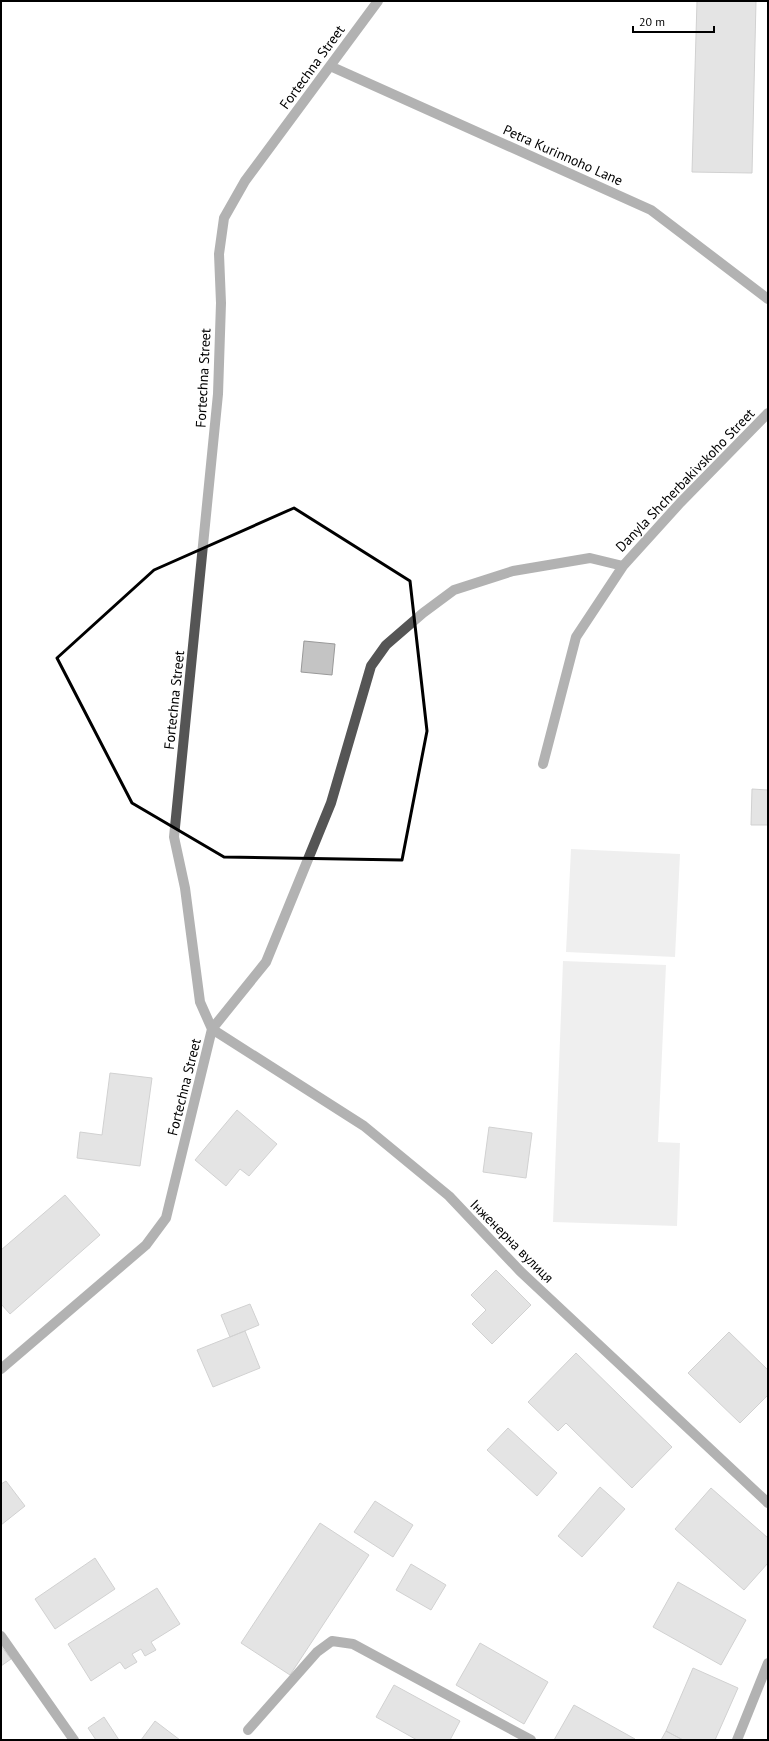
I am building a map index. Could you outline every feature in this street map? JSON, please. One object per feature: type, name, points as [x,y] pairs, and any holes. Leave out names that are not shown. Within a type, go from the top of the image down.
[{"type":"street","name":"Fortechna Street","points":[[1,1369],[146,1245],[166,1218],[212,1029],[200,1002],[185,888],[174,837],[218,394],[221,303],[219,254],[224,218],[245,181],[378,1]]},
{"type":"street","name":"Petra Kurinnoho Lane","points":[[330,66],[651,210],[768,299]]},
{"type":"street","name":"Danyla Shcherbakivskoho Street","points":[[212,1029],[266,962],[331,803],[371,666],[386,645],[423,613],[454,590],[513,571],[590,558],[623,566],[680,503],[768,413]]},
{"type":"street","points":[[543,764],[576,637],[623,566]]},
{"type":"street","name":"Інженерна вулиця","points":[[212,1029],[364,1126],[448,1196],[520,1271],[768,1503]]},
{"type":"street","points":[[1,1636],[74,1740]]},
{"type":"street","points":[[248,1730],[317,1652],[332,1642],[353,1644],[531,1740]]},
{"type":"street","points":[[737,1740],[768,1663]]},
{"type":"highlighted area","points":[[294,508],[410,581],[427,731],[402,860],[224,857],[132,803],[57,658],[154,570]]},
{"type":"shaded area","points":[[571,849],[680,854],[675,957],[566,952]]},
{"type":"shaded area","points":[[563,961],[666,965],[658,1142],[680,1143],[677,1226],[553,1222]]},
{"type":"building","points":[[697,1],[756,1],[752,173],[692,172]]},
{"type":"building","points":[[304,641],[335,644],[332,675],[301,672]]},
{"type":"building","points":[[752,789],[768,790],[768,825],[751,825]]},
{"type":"building","points":[[110,1073],[152,1078],[140,1166],[77,1158],[80,1132],[102,1135]]},
{"type":"building","points":[[237,1110],[277,1144],[249,1176],[240,1169],[226,1186],[195,1160]]},
{"type":"building","points":[[489,1127],[532,1133],[526,1178],[483,1172]]},
{"type":"building","points":[[65,1195],[100,1235],[10,1314],[1,1304],[1,1250]]},
{"type":"building","points":[[496,1270],[531,1305],[492,1344],[472,1324],[486,1310],[471,1295]]},
{"type":"building","points":[[250,1304],[259,1325],[230,1337],[221,1315]]},
{"type":"building","points":[[245,1331],[260,1368],[213,1387],[197,1350]]},
{"type":"building","points":[[729,1332],[768,1370],[768,1395],[740,1423],[688,1373]]},
{"type":"building","points":[[576,1353],[672,1447],[632,1488],[566,1423],[558,1431],[528,1402]]},
{"type":"building","points":[[508,1428],[557,1473],[537,1496],[487,1450]]},
{"type":"building","points":[[6,1481],[25,1506],[1,1525],[1,1484]]},
{"type":"building","points":[[600,1487],[625,1509],[582,1557],[558,1536]]},
{"type":"building","points":[[711,1488],[768,1538],[768,1563],[744,1590],[675,1529]]},
{"type":"building","points":[[375,1501],[413,1525],[393,1557],[354,1532]]},
{"type":"building","points":[[320,1523],[369,1555],[290,1675],[241,1643]]},
{"type":"building","points":[[95,1558],[115,1589],[55,1629],[35,1599]]},
{"type":"building","points":[[411,1564],[446,1585],[431,1610],[396,1590]]},
{"type":"building","points":[[678,1582],[746,1620],[721,1665],[653,1627]]},
{"type":"building","points":[[157,1588],[180,1624],[151,1642],[156,1650],[145,1656],[141,1649],[132,1654],[137,1662],[125,1669],[120,1662],[91,1681],[68,1644]]},
{"type":"building","points":[[480,1643],[548,1682],[524,1724],[456,1685]]},
{"type":"building","points":[[1,1646],[11,1659],[1,1666]]},
{"type":"building","points":[[693,1668],[738,1688],[715,1740],[683,1740],[666,1731]]},
{"type":"building","points":[[394,1685],[460,1721],[450,1740],[417,1740],[376,1717]]},
{"type":"building","points":[[574,1705],[635,1739],[554,1740]]},
{"type":"building","points":[[104,1717],[119,1740],[96,1740],[88,1728]]},
{"type":"building","points":[[155,1721],[180,1740],[141,1740]]},
{"type":"building","points":[[666,1731],[683,1740],[661,1740]]}]
